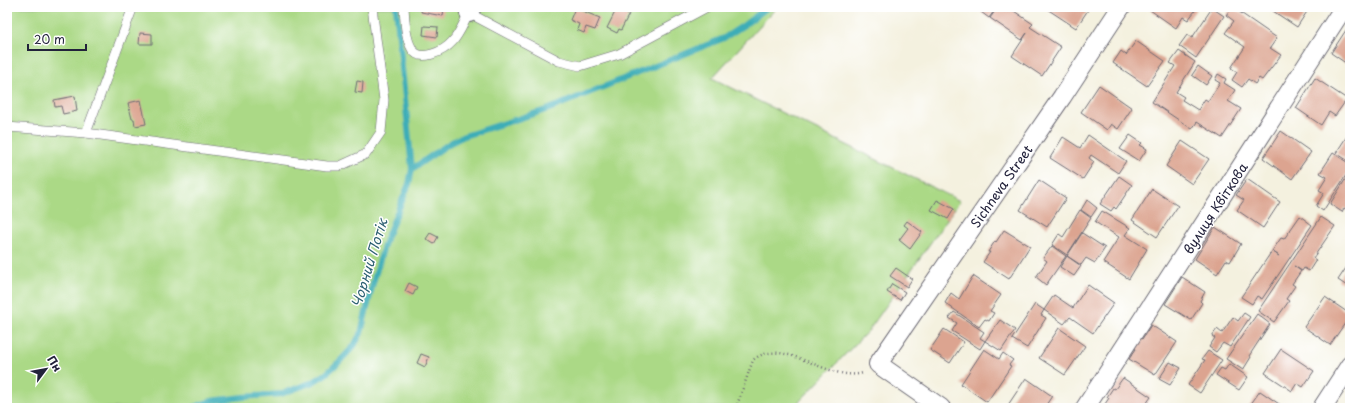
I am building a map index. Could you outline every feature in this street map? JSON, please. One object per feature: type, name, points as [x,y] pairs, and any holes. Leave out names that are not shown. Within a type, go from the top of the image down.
[{"type":"street","name":"Sichneva Street","points":[[878,364],[1062,97],[1121,7]]},
{"type":"street","name":"вулиця Квіткова","points":[[1086,408],[1344,7]]},
{"type":"street","points":[[878,364],[940,408]]},
{"type":"street","points":[[1322,408],[1350,365]]},
{"type":"lane","points":[[86,133],[133,7]]},
{"type":"lane","points":[[7,127],[86,133],[327,166],[340,166],[366,154],[381,132],[384,100],[372,7]]},
{"type":"lane","points":[[404,7],[408,40],[413,51],[421,56],[431,55],[452,43],[471,10],[559,61],[580,66],[619,54],[707,7]]},
{"type":"path","points":[[736,408],[753,360],[760,354],[781,353],[838,373],[854,375],[867,372],[878,364]]},
{"type":"green space","points":[[7,7],[777,7],[712,78],[960,201],[869,330],[793,408],[7,408]]},
{"type":"building","points":[[422,7],[444,7],[443,16],[421,12]]},
{"type":"building","points":[[982,7],[997,7],[989,18],[981,12],[984,8]]},
{"type":"building","points":[[998,7],[1008,7],[1033,24],[1030,27],[1061,47],[1042,76],[1012,56],[1027,33],[1022,40],[990,18]]},
{"type":"building","points":[[1044,7],[1090,7],[1076,28]]},
{"type":"building","points":[[1152,7],[1198,7],[1188,20],[1183,17],[1176,28],[1150,10]]},
{"type":"building","points":[[1232,7],[1277,38],[1270,48],[1281,55],[1262,80],[1259,78],[1255,84],[1248,79],[1242,87],[1232,80],[1237,72],[1231,68],[1245,47],[1225,33],[1234,21],[1226,15]]},
{"type":"building","points":[[1276,7],[1310,7],[1297,27],[1273,11]]},
{"type":"building","points":[[575,8],[600,18],[595,30],[586,27],[584,33],[577,30],[579,24],[570,20]]},
{"type":"building","points":[[617,8],[629,14],[621,30],[619,29],[617,33],[607,28]]},
{"type":"building","points":[[1212,8],[1224,16],[1196,58],[1179,46],[1187,35],[1192,38]]},
{"type":"building","points":[[1350,24],[1350,66],[1331,53]]},
{"type":"building","points":[[424,26],[438,27],[437,37],[423,35]]},
{"type":"building","points":[[140,33],[152,34],[152,44],[139,44]]},
{"type":"building","points":[[1136,41],[1165,61],[1147,86],[1113,63],[1121,51],[1126,55]]},
{"type":"building","points":[[1179,51],[1195,62],[1176,92],[1184,97],[1182,100],[1198,110],[1205,99],[1208,101],[1220,83],[1215,80],[1218,74],[1226,79],[1224,83],[1235,90],[1228,101],[1241,109],[1222,138],[1197,122],[1192,129],[1152,102],[1175,66],[1170,63]]},
{"type":"building","points":[[1198,66],[1212,76],[1206,85],[1192,75]]},
{"type":"building","points":[[1315,78],[1347,99],[1335,116],[1329,112],[1321,125],[1296,108]]},
{"type":"building","points":[[357,81],[363,82],[362,93],[355,92]]},
{"type":"building","points":[[1099,85],[1132,108],[1118,129],[1111,124],[1107,130],[1081,112]]},
{"type":"building","points":[[75,96],[77,111],[63,114],[61,106],[55,107],[54,100]]},
{"type":"building","points":[[141,100],[146,124],[135,126],[128,103]]},
{"type":"building","points":[[1281,131],[1311,152],[1292,179],[1263,158]]},
{"type":"building","points":[[1088,135],[1126,161],[1118,173],[1091,155],[1089,158],[1094,162],[1083,179],[1050,158],[1063,137],[1080,148]]},
{"type":"building","points":[[1130,135],[1142,143],[1140,145],[1147,149],[1139,161],[1120,149]]},
{"type":"building","points":[[1347,136],[1350,138],[1350,162],[1336,153]]},
{"type":"building","points":[[1182,141],[1209,159],[1192,184],[1166,166]]},
{"type":"building","points":[[1333,153],[1350,164],[1350,169],[1323,211],[1316,206],[1324,193],[1319,190],[1327,177],[1320,173]]},
{"type":"building","points":[[1350,172],[1350,209],[1349,211],[1344,208],[1342,212],[1330,204]]},
{"type":"building","points":[[1119,176],[1132,185],[1116,209],[1114,207],[1111,211],[1100,204]]},
{"type":"building","points":[[1247,179],[1280,202],[1263,228],[1237,210],[1244,200],[1236,195]]},
{"type":"building","points":[[1039,180],[1066,198],[1047,227],[1020,210]]},
{"type":"building","points":[[1152,189],[1178,206],[1157,237],[1132,220]]},
{"type":"building","points":[[937,200],[954,209],[948,219],[931,210]]},
{"type":"building","points":[[1087,200],[1097,208],[1091,217],[1081,210]]},
{"type":"building","points":[[1080,210],[1091,218],[1067,255],[1052,245],[1059,234],[1063,237]]},
{"type":"building","points":[[1102,211],[1130,228],[1125,235],[1147,249],[1129,279],[1103,262],[1119,237],[1095,222]]},
{"type":"building","points":[[1300,216],[1312,225],[1262,299],[1257,296],[1252,304],[1241,297],[1281,238],[1284,239]]},
{"type":"building","points":[[1321,217],[1335,226],[1313,258],[1316,260],[1309,271],[1304,268],[1302,271],[1294,266],[1301,271],[1292,284],[1295,286],[1286,299],[1289,301],[1274,322],[1258,311]]},
{"type":"building","points":[[907,221],[922,232],[910,249],[899,240],[908,228],[904,225]]},
{"type":"building","points":[[1215,227],[1241,244],[1230,262],[1226,260],[1217,274],[1195,259]]},
{"type":"building","points":[[1004,230],[1030,246],[1009,279],[983,262],[995,241],[996,242]]},
{"type":"building","points":[[430,233],[438,237],[434,244],[426,239]]},
{"type":"building","points":[[1082,233],[1105,248],[1095,263],[1086,258],[1081,265],[1067,256]]},
{"type":"building","points":[[1052,246],[1066,256],[1046,285],[1036,277],[1047,261],[1043,258]]},
{"type":"building","points":[[1067,256],[1081,266],[1074,276],[1060,267]]},
{"type":"building","points":[[1350,262],[1350,288],[1338,280]]},
{"type":"building","points":[[896,268],[912,279],[907,287],[890,276]]},
{"type":"building","points":[[973,276],[1001,295],[990,311],[994,313],[989,321],[985,319],[979,327],[945,303],[951,293],[959,299]]},
{"type":"building","points":[[1182,277],[1205,292],[1200,301],[1202,303],[1191,320],[1165,304]]},
{"type":"building","points":[[409,283],[417,287],[413,295],[405,291]]},
{"type":"building","points":[[892,284],[905,292],[900,300],[887,292]]},
{"type":"building","points":[[1088,285],[1114,303],[1093,333],[1070,317],[1064,324],[1044,310],[1054,295],[1073,308]]},
{"type":"building","points":[[1325,297],[1350,314],[1330,345],[1304,327]]},
{"type":"building","points":[[1035,304],[1044,310],[1041,315],[1046,318],[1027,348],[1012,339]]},
{"type":"building","points":[[954,312],[984,332],[980,338],[985,341],[980,349],[952,331],[957,323],[949,318]]},
{"type":"building","points":[[1244,313],[1250,317],[1230,347],[1223,343],[1216,352],[1209,347],[1215,338],[1212,336],[1217,329],[1222,333],[1233,317],[1238,321]]},
{"type":"building","points":[[1257,314],[1270,324],[1249,356],[1251,357],[1243,370],[1226,359]]},
{"type":"building","points":[[1000,320],[1015,330],[1001,351],[985,341]]},
{"type":"building","points":[[1151,325],[1177,342],[1155,375],[1129,359],[1136,349],[1133,347],[1140,337],[1142,339]]},
{"type":"building","points":[[1059,328],[1085,346],[1065,375],[1039,358]]},
{"type":"building","points":[[944,329],[964,342],[950,363],[930,350]]},
{"type":"building","points":[[984,349],[999,359],[1003,353],[1013,360],[1009,365],[1011,366],[987,402],[961,384]]},
{"type":"building","points":[[1281,349],[1314,371],[1303,387],[1297,383],[1292,391],[1265,373]]},
{"type":"building","points":[[1208,351],[1222,360],[1200,393],[1188,385],[1205,360],[1202,359]]},
{"type":"building","points":[[421,354],[429,357],[425,367],[417,363]]},
{"type":"building","points":[[1170,362],[1181,368],[1170,385],[1159,379]]},
{"type":"building","points":[[1229,364],[1248,377],[1239,390],[1216,375],[1221,368],[1225,370]]},
{"type":"building","points":[[1026,378],[1052,396],[1044,408],[1006,408]]},
{"type":"building","points":[[1123,378],[1151,397],[1143,408],[1112,408],[1105,404],[1109,398],[1107,397],[1113,388],[1115,389]]},
{"type":"building","points":[[1260,391],[1285,408],[1248,408]]},
{"type":"waterway","name":"Чорний Потік","points":[[191,408],[211,401],[281,394],[313,382],[326,374],[340,361],[354,346],[361,333],[373,283],[386,239],[409,184],[412,169],[396,7]]},
{"type":"waterway","points":[[412,169],[450,143],[464,136],[549,109],[724,38],[768,7]]}]
